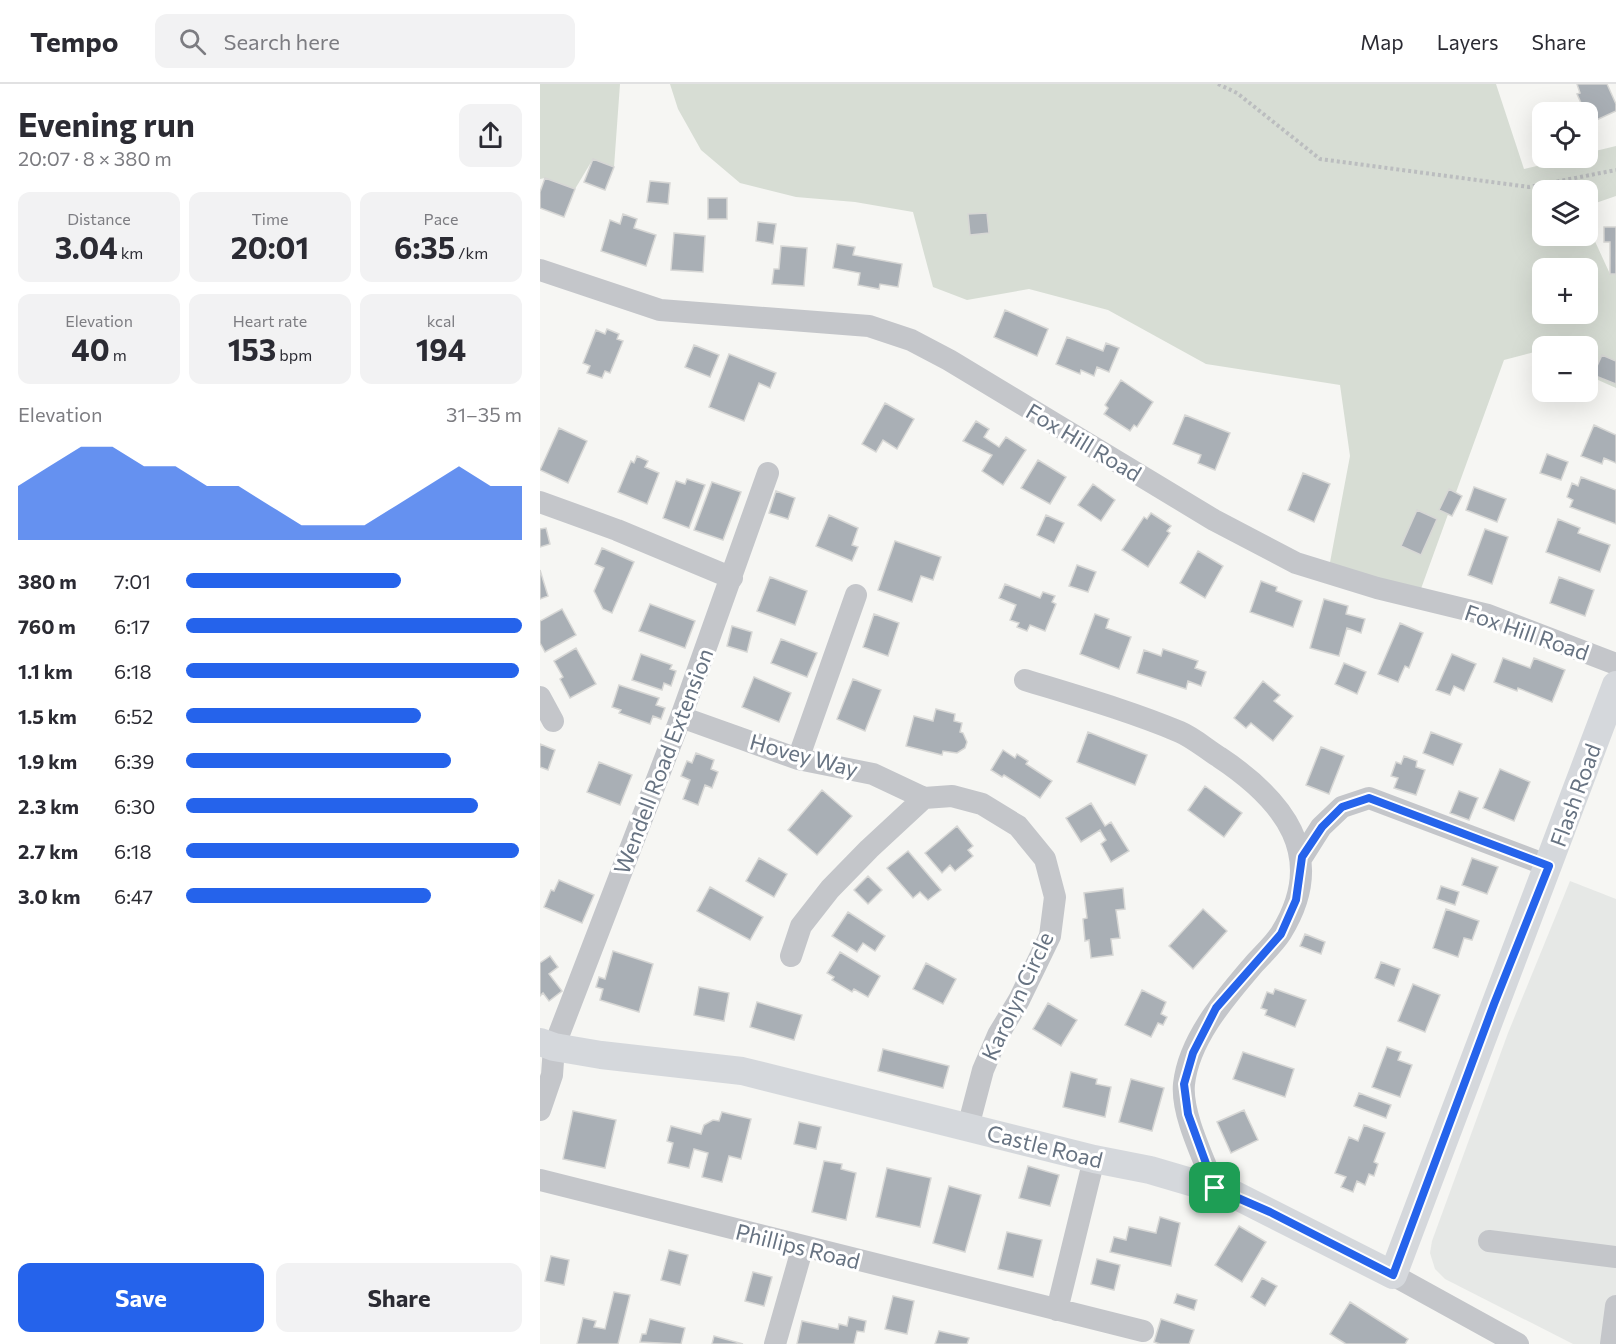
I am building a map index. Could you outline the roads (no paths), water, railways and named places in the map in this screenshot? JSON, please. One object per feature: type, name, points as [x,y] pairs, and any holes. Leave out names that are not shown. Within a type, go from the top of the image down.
[{"type":"main road","name":"Flash Road","points":[[1393,1275],[1616,685]]},
{"type":"main road","name":"Castle Road","points":[[547,1045],[688,1067],[742,1071],[1094,1159],[1150,1170],[1215,1188],[1270,1212],[1393,1275]]},
{"type":"street","name":"Fox Hill Road","points":[[540,270],[660,310],[869,326],[911,340],[949,360],[1214,520],[1296,563],[1377,588],[1488,615],[1616,664]]},
{"type":"street","name":"Wendell Road Extension","points":[[540,1110],[552,1075],[547,1045],[681,717],[768,473]]},
{"type":"street","points":[[540,502],[617,530],[732,578]]},
{"type":"street","points":[[798,759],[856,595]]},
{"type":"street","points":[[1025,680],[1112,707],[1183,733],[1240,770],[1272,800],[1295,833],[1302,857],[1296,900],[1281,934],[1216,1008],[1193,1053],[1184,1084],[1188,1114],[1215,1188]]},
{"type":"street","points":[[540,697],[553,721]]},
{"type":"street","name":"Hovey Way","points":[[681,717],[798,759],[873,774],[924,798]]},
{"type":"street","name":"Karolyn Circle","points":[[924,798],[952,796],[982,804],[1018,826],[1045,859],[1055,897],[1050,936],[982,1070],[968,1127]]},
{"type":"street","points":[[791,956],[801,926],[830,889],[924,798]]},
{"type":"street","points":[[1302,857],[1322,827],[1342,807],[1369,798],[1549,866]]},
{"type":"street","points":[[1057,1310],[1094,1159]]},
{"type":"street","name":"Phillips Road","points":[[540,1180],[1143,1331]]},
{"type":"street","points":[[1489,1241],[1616,1257]]},
{"type":"street","points":[[775,1344],[803,1246]]},
{"type":"street","name":"Castle Road","points":[[1393,1275],[1506,1341]]},
{"type":"street","points":[[1611,1344],[1616,1310]]}]
